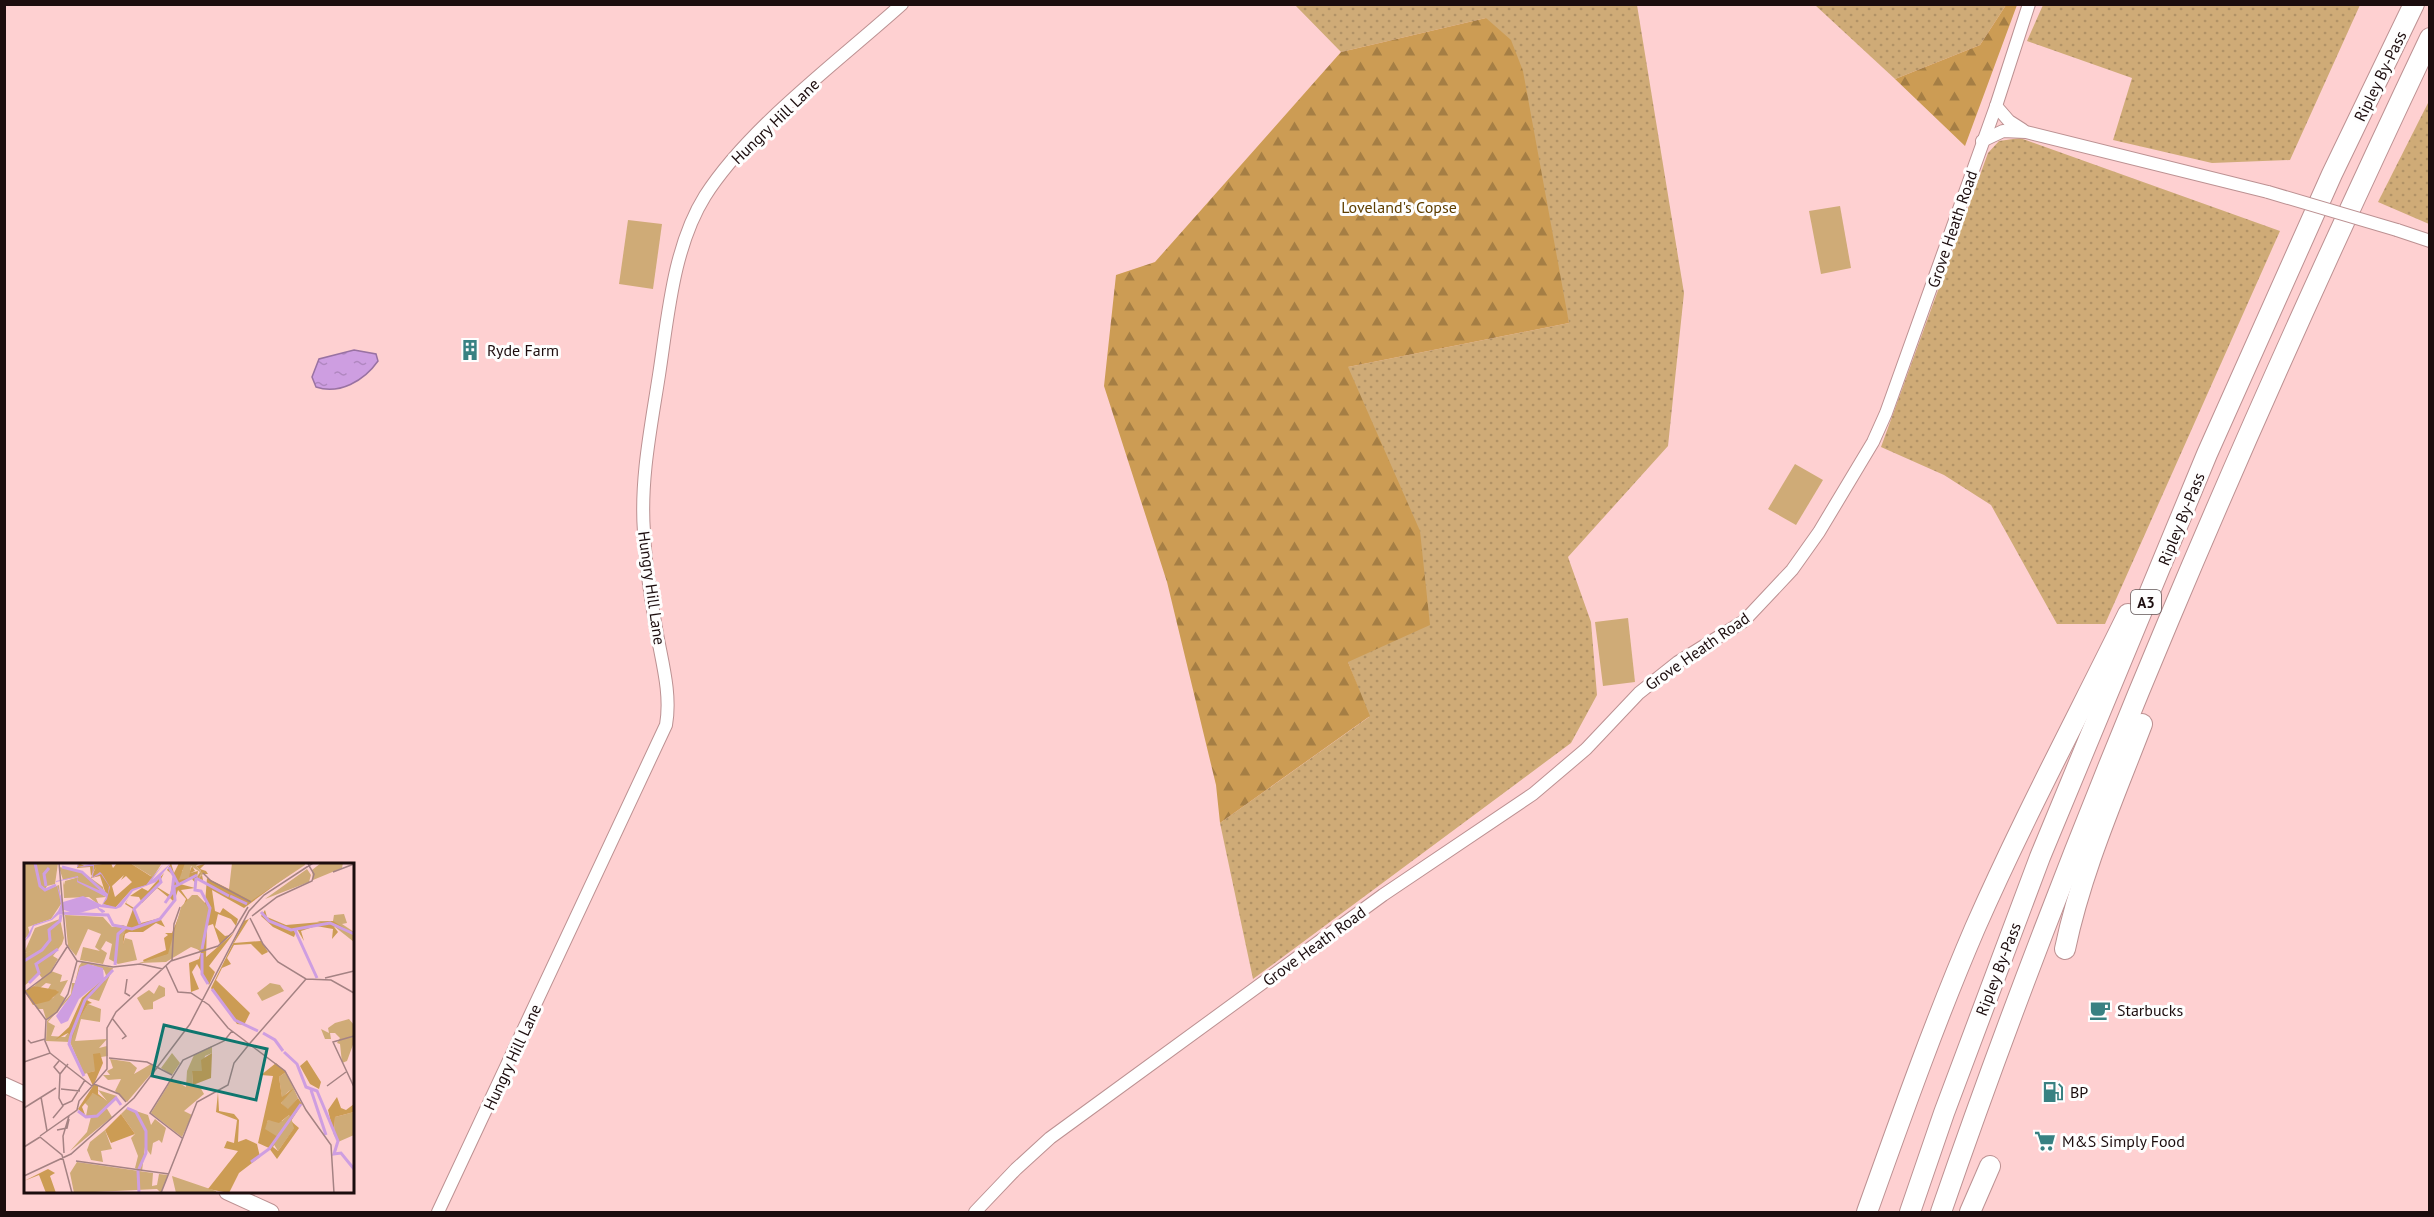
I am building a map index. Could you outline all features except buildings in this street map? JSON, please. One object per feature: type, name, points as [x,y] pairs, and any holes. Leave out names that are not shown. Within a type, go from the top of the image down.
[{"type":"highway","name":"Ripley By-Pass","points":[[1910,1212],[1944,1113],[2040,857],[2207,454],[2328,184],[2414,4]]},
{"type":"highway","name":"Ripley By-Pass","points":[[1941,1212],[1973,1119],[2070,865],[2233,470],[2361,184],[2430,38]]},
{"type":"highway","points":[[1867,1212],[1925,1049],[1976,928],[2032,807],[2207,454]]},
{"type":"highway","points":[[2065,949],[2071,921],[2087,873],[2180,623],[2233,470]]},
{"type":"highway","points":[[1970,1212],[1990,1166]]},
{"type":"street","name":"Hungry Hill Lane","points":[[438,1212],[666,725],[669,708],[654,621],[644,533],[643,499],[647,453],[665,338],[682,252],[690,226],[704,197],[749,143],[902,4]]},
{"type":"street","name":"Grove Heath Road","points":[[975,1212],[1017,1168],[1050,1138],[1321,943],[1383,895],[1533,794],[1586,749],[1639,693],[1678,662],[1744,621],[1792,570],[1819,532],[1873,442],[1924,312],[2029,4]]},
{"type":"street","points":[[1996,106],[2009,121],[2026,132]]},
{"type":"street","points":[[1982,141],[2003,131],[2026,132],[2268,192],[2430,241]]},
{"type":"street","points":[[4,1085],[24,1094]]},
{"type":"street","points":[[231,1193],[271,1212]]},
{"type":"shaded area","points":[[2043,4],[2360,5],[2290,160],[2212,163],[2113,140],[2132,78],[2027,41]]},
{"type":"shaded area","points":[[1295,5],[1637,5],[1684,293],[1668,446],[1568,557],[1591,622],[1597,695],[1571,743],[1253,979],[1220,823],[1369,717],[1348,662],[1348,367],[1569,323],[1486,18],[1341,52]]},
{"type":"shaded area","points":[[1815,5],[2006,5],[1980,45],[1895,79]]},
{"type":"shaded area","points":[[2429,101],[2429,224],[2378,202]]},
{"type":"shaded area","points":[[2020,138],[2280,231],[2105,624],[2057,624],[1991,505],[1944,475],[1881,447],[1988,153],[1999,141]]},
{"type":"shaded area","points":[[1840,206],[1851,268],[1821,274],[1809,211]]},
{"type":"shaded area","points":[[628,220],[662,224],[653,289],[619,284]]},
{"type":"shaded area","points":[[1795,464],[1823,480],[1796,525],[1768,509]]},
{"type":"shaded area","points":[[1628,618],[1635,682],[1603,686],[1595,622]]},
{"type":"green space","points":[[2006,5],[2017,5],[1965,146],[1895,79],[1980,45]]},
{"type":"green space","name":"Loveland's Copse","points":[[1486,18],[1511,40],[1523,71],[1569,323],[1348,367],[1420,531],[1430,625],[1348,662],[1370,716],[1220,823],[1216,785],[1167,582],[1104,386],[1116,275],[1155,262],[1341,52]]},
{"type":"water","points":[[354,350],[376,354],[378,361],[366,375],[342,388],[316,387],[312,377],[319,359]]},
{"type":"place","name":"Ryde Farm","points":[[470,350]]},
{"type":"place","name":"Starbucks","points":[[2100,1010]]},
{"type":"place","name":"BP","points":[[2053,1092]]},
{"type":"place","name":"M&S Simply Food","points":[[2045,1141]]}]
